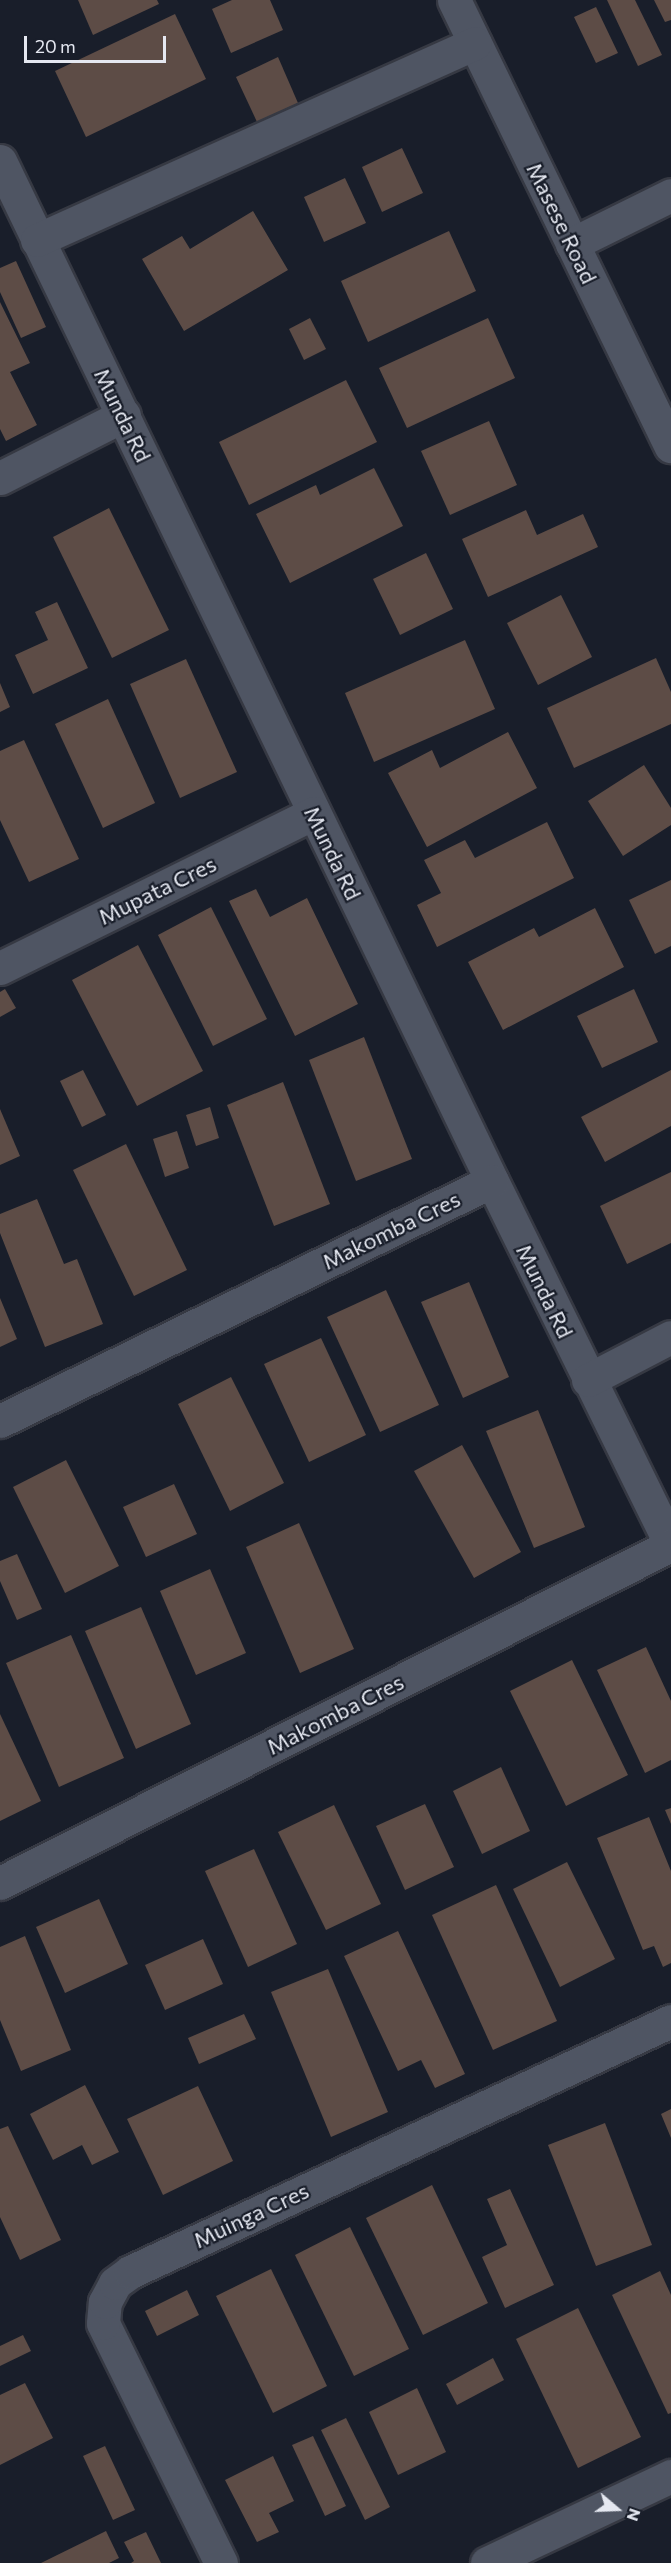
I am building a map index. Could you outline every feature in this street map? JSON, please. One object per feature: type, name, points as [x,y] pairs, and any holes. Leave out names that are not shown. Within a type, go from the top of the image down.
[{"type":"street","name":"Masese Road","points":[[454,0],[671,446]]},
{"type":"street","points":[[37,240],[475,43]]},
{"type":"street","name":"Munda Rd","points":[[0,160],[588,1380],[671,1544]]},
{"type":"street","points":[[572,244],[671,195]]},
{"type":"street","points":[[0,478],[124,415]]},
{"type":"street","name":"Mupata Cres","points":[[0,968],[314,813]]},
{"type":"street","name":"Makomba Cres","points":[[0,1421],[492,1181]]},
{"type":"street","points":[[588,1380],[671,1337]]},
{"type":"street","name":"Makomba Cres","points":[[0,1883],[671,1544]]},
{"type":"street","name":"Muinga Cres","points":[[221,2563],[104,2323],[105,2302],[115,2283],[129,2272],[671,2021]]},
{"type":"street","points":[[487,2563],[671,2476]]},
{"type":"building","points":[[78,0],[157,0],[159,4],[93,35]]},
{"type":"building","points":[[232,0],[270,0],[283,30],[231,53],[212,9]]},
{"type":"building","points":[[607,0],[635,0],[662,55],[638,66]]},
{"type":"building","points":[[654,0],[671,0],[671,20],[665,22]]},
{"type":"building","points":[[596,7],[618,53],[596,63],[574,17]]},
{"type":"building","points":[[175,14],[206,79],[86,137],[55,71]]},
{"type":"building","points":[[278,57],[298,103],[257,122],[236,77]]},
{"type":"building","points":[[402,148],[423,193],[382,212],[362,167]]},
{"type":"building","points":[[345,178],[366,223],[324,242],[304,197]]},
{"type":"building","points":[[253,211],[288,270],[184,331],[142,259],[182,236],[190,249]]},
{"type":"building","points":[[449,231],[476,291],[368,342],[341,281]]},
{"type":"building","points":[[16,261],[46,327],[21,338],[0,292],[0,268]]},
{"type":"building","points":[[0,302],[30,363],[10,372],[37,425],[6,441],[0,429]]},
{"type":"building","points":[[310,318],[326,349],[304,360],[289,329]]},
{"type":"building","points":[[488,318],[515,378],[407,428],[379,368]]},
{"type":"building","points":[[346,380],[377,442],[249,505],[219,442]]},
{"type":"building","points":[[489,421],[517,485],[450,515],[421,451]]},
{"type":"building","points":[[374,468],[403,526],[290,583],[256,514],[316,485],[320,495]]},
{"type":"building","points":[[109,508],[169,630],[112,658],[53,537]]},
{"type":"building","points":[[526,510],[537,535],[583,514],[598,547],[488,597],[462,539]]},
{"type":"building","points":[[426,553],[453,609],[400,635],[373,579]]},
{"type":"building","points":[[561,595],[592,657],[538,685],[507,623]]},
{"type":"building","points":[[57,602],[88,668],[33,694],[15,655],[48,640],[35,612]]},
{"type":"building","points":[[465,640],[495,709],[374,762],[345,693]]},
{"type":"building","points":[[656,658],[671,692],[671,724],[574,768],[547,708]]},
{"type":"building","points":[[186,659],[237,772],[180,798],[130,684]]},
{"type":"building","points":[[0,683],[10,707],[0,712]]},
{"type":"building","points":[[108,699],[155,803],[103,828],[55,724]]},
{"type":"building","points":[[508,732],[537,788],[427,847],[388,773],[432,750],[440,768]]},
{"type":"building","points":[[24,740],[79,859],[29,882],[0,820],[0,751]]},
{"type":"building","points":[[644,765],[671,808],[671,825],[623,856],[588,801]]},
{"type":"building","points":[[547,822],[574,878],[437,947],[417,905],[441,893],[424,860],[465,840],[475,858]]},
{"type":"building","points":[[671,880],[671,946],[655,954],[629,900]]},
{"type":"building","points":[[256,889],[270,917],[307,898],[358,1004],[295,1036],[229,901]]},
{"type":"building","points":[[211,907],[267,1019],[213,1046],[158,935]]},
{"type":"building","points":[[595,908],[624,967],[503,1030],[468,962],[534,928],[539,937]]},
{"type":"building","points":[[138,945],[203,1071],[137,1106],[72,980]]},
{"type":"building","points":[[5,989],[16,1008],[0,1017],[0,992]]},
{"type":"building","points":[[634,989],[658,1042],[602,1068],[577,1016]]},
{"type":"building","points":[[364,1037],[412,1159],[356,1181],[309,1060]]},
{"type":"building","points":[[83,1070],[106,1115],[82,1127],[60,1081]]},
{"type":"building","points":[[671,1070],[671,1126],[605,1162],[581,1117]]},
{"type":"building","points":[[283,1082],[330,1204],[274,1226],[227,1105]]},
{"type":"building","points":[[210,1107],[219,1138],[196,1146],[186,1115]]},
{"type":"building","points":[[0,1109],[20,1156],[0,1165]]},
{"type":"building","points":[[177,1131],[189,1168],[165,1177],[153,1139]]},
{"type":"building","points":[[126,1144],[187,1270],[134,1296],[73,1170]]},
{"type":"building","points":[[671,1172],[671,1243],[627,1264],[600,1206]]},
{"type":"building","points":[[37,1199],[64,1264],[77,1259],[103,1324],[45,1347],[0,1233],[0,1214]]},
{"type":"building","points":[[469,1282],[509,1377],[463,1398],[421,1302]]},
{"type":"building","points":[[386,1290],[439,1405],[380,1432],[327,1317]]},
{"type":"building","points":[[0,1298],[17,1339],[0,1347]]},
{"type":"building","points":[[321,1338],[366,1435],[309,1462],[264,1364]]},
{"type":"building","points":[[231,1377],[284,1483],[230,1511],[178,1404]]},
{"type":"building","points":[[538,1410],[585,1527],[534,1548],[486,1431]]},
{"type":"building","points":[[462,1445],[521,1552],[474,1578],[414,1471]]},
{"type":"building","points":[[66,1460],[119,1566],[65,1593],[13,1487]]},
{"type":"building","points":[[174,1484],[197,1534],[146,1557],[123,1507]]},
{"type":"building","points":[[299,1523],[354,1649],[300,1673],[246,1547]]},
{"type":"building","points":[[17,1554],[42,1609],[17,1620],[0,1581],[0,1561]]},
{"type":"building","points":[[210,1569],[246,1653],[196,1675],[160,1591]]},
{"type":"building","points":[[141,1607],[191,1724],[136,1749],[85,1631]]},
{"type":"building","points":[[71,1635],[124,1758],[59,1787],[6,1663]]},
{"type":"building","points":[[646,1647],[671,1701],[671,1760],[645,1773],[597,1670]]},
{"type":"building","points":[[572,1660],[628,1775],[566,1806],[510,1691]]},
{"type":"building","points":[[0,1714],[41,1801],[0,1821]]},
{"type":"building","points":[[501,1767],[530,1831],[482,1854],[453,1791]]},
{"type":"building","points":[[425,1804],[454,1867],[405,1890],[376,1826]]},
{"type":"building","points":[[334,1805],[381,1904],[326,1930],[278,1832]]},
{"type":"building","points":[[671,1808],[671,1824],[665,1810]]},
{"type":"building","points":[[649,1817],[671,1871],[671,1963],[663,1967],[654,1946],[643,1950],[597,1838]]},
{"type":"building","points":[[254,1849],[297,1944],[248,1967],[205,1871]]},
{"type":"building","points":[[567,1862],[615,1959],[560,1987],[513,1889]]},
{"type":"building","points":[[496,1885],[557,2021],[493,2050],[432,1915]]},
{"type":"building","points":[[99,1899],[128,1964],[65,1993],[36,1927]]},
{"type":"building","points":[[398,1931],[465,2074],[435,2088],[421,2060],[398,2071],[344,1956]]},
{"type":"building","points":[[25,1936],[71,2050],[21,2071],[0,2020],[0,1947]]},
{"type":"building","points":[[203,1939],[223,1984],[165,2010],[145,1965]]},
{"type":"building","points":[[328,1969],[388,2112],[331,2137],[271,1992]]},
{"type":"building","points":[[244,2014],[256,2039],[199,2064],[188,2038]]},
{"type":"building","points":[[85,2085],[119,2152],[92,2165],[82,2145],[53,2160],[30,2114]]},
{"type":"building","points":[[198,2086],[233,2161],[163,2195],[127,2119]]},
{"type":"building","points":[[671,2109],[671,2138],[661,2114]]},
{"type":"building","points":[[605,2123],[652,2245],[596,2266],[548,2145]]},
{"type":"building","points":[[8,2126],[61,2240],[20,2260],[0,2217],[0,2129]]},
{"type":"building","points":[[432,2185],[488,2303],[423,2335],[366,2218]]},
{"type":"building","points":[[510,2189],[554,2285],[505,2308],[482,2257],[507,2245],[487,2199]]},
{"type":"building","points":[[350,2227],[409,2349],[354,2376],[295,2255]]},
{"type":"building","points":[[271,2269],[327,2386],[273,2413],[216,2296]]},
{"type":"building","points":[[660,2271],[671,2295],[671,2413],[668,2414],[612,2295]]},
{"type":"building","points":[[187,2290],[199,2315],[157,2336],[145,2311]]},
{"type":"building","points":[[578,2308],[641,2437],[578,2468],[516,2339]]},
{"type":"building","points":[[23,2335],[31,2351],[0,2366],[0,2346]]},
{"type":"building","points":[[493,2358],[504,2380],[457,2405],[446,2384]]},
{"type":"building","points":[[25,2383],[53,2438],[0,2465],[0,2395]]},
{"type":"building","points":[[417,2388],[446,2452],[398,2475],[369,2412]]},
{"type":"building","points":[[346,2418],[390,2507],[365,2520],[321,2430]]},
{"type":"building","points":[[313,2436],[346,2506],[325,2516],[292,2445]]},
{"type":"building","points":[[105,2446],[135,2510],[113,2520],[83,2456]]},
{"type":"building","points":[[273,2456],[294,2501],[269,2513],[279,2532],[257,2542],[225,2480]]},
{"type":"building","points":[[106,2531],[119,2558],[109,2563],[41,2563]]},
{"type":"building","points":[[146,2532],[161,2563],[131,2563],[134,2561],[124,2542]]}]
